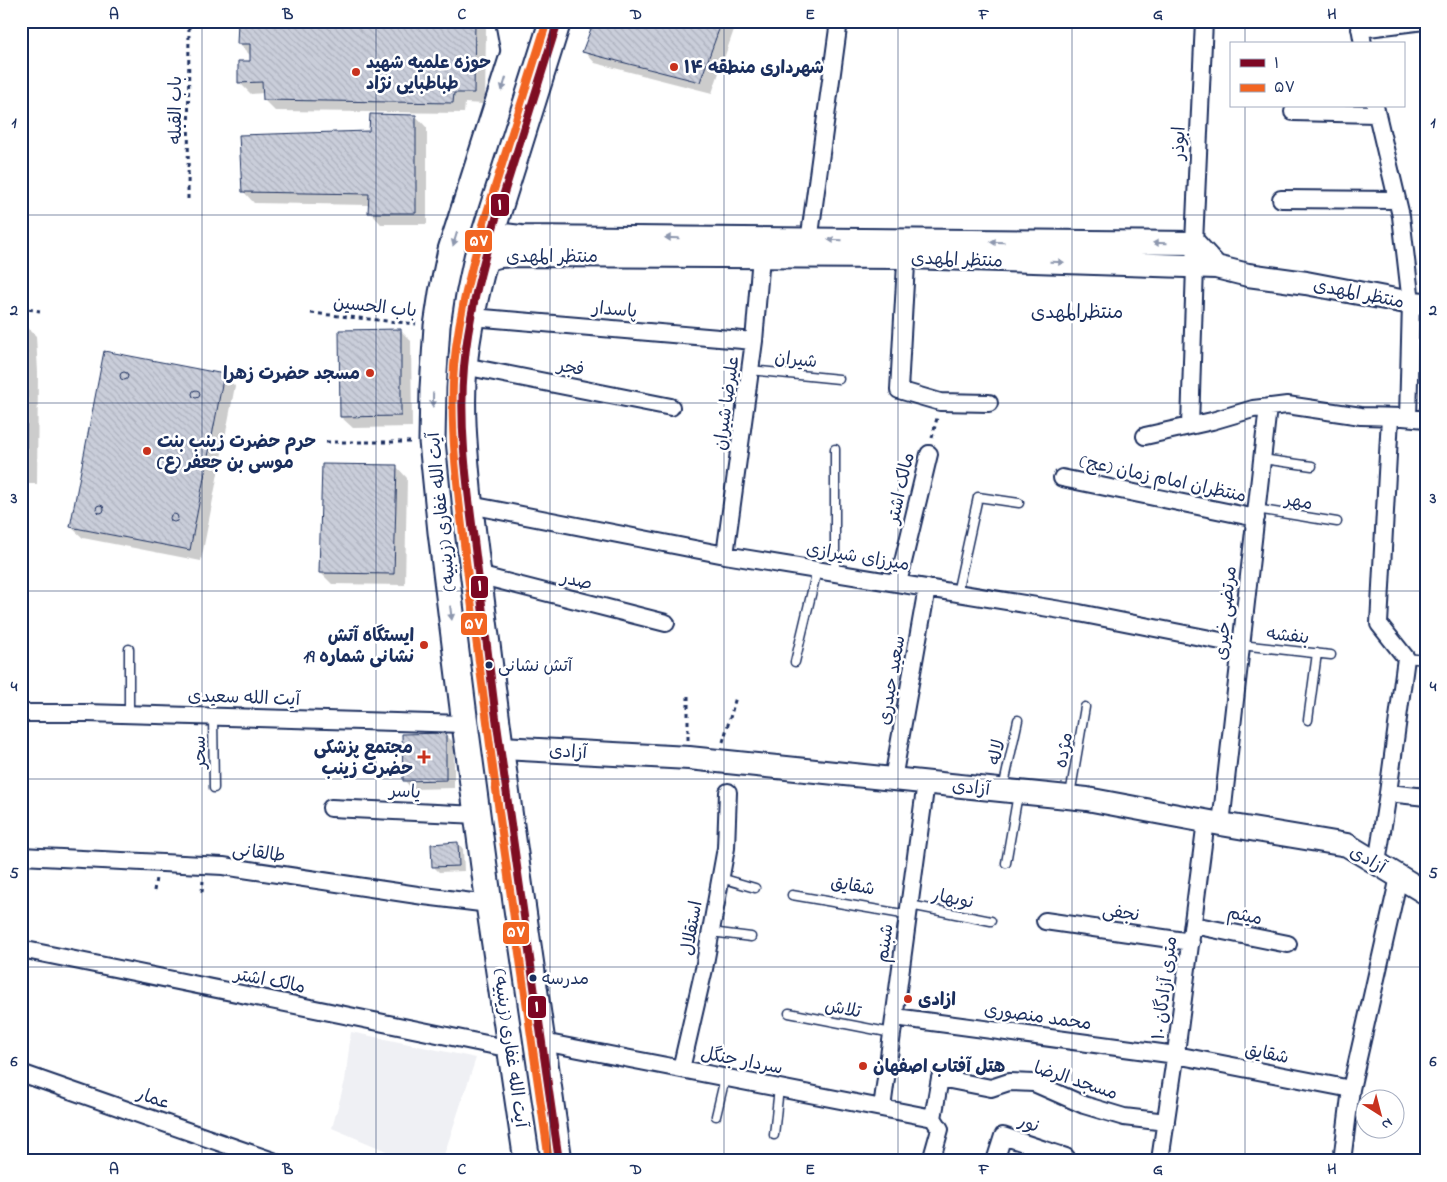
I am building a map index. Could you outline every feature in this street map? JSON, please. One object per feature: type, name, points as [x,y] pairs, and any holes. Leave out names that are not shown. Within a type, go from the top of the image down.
[{"type":"main road","name":"آیت الله غفاری (زینبیه)","points":[[524,21],[451,250],[437,326],[432,441],[441,532],[465,724],[527,1161]]},
{"type":"main road","name":"آیت الله غفاری (زینبیه)","points":[[558,21],[484,260],[464,366],[462,402],[463,440],[470,505],[500,748],[559,1161]]},
{"type":"main road","points":[[488,895],[519,881]]},
{"type":"main road","points":[[496,944],[527,939]]},
{"type":"street","points":[[507,21],[513,53]]},
{"type":"street","points":[[493,228],[520,246],[809,248],[839,21]]},
{"type":"street","name":"ابوذر","points":[[1194,243],[1204,21]]},
{"type":"street","points":[[1360,31],[1424,21]]},
{"type":"street","points":[[1294,112],[1375,110],[1401,216],[1419,304],[1408,417]]},
{"type":"street","points":[[1281,199],[1397,200]]},
{"type":"street","points":[[989,403],[940,402],[900,390],[907,249],[1194,243],[1205,267],[1190,426]]},
{"type":"street","name":"منتظر المهدی","points":[[484,260],[499,256],[520,246],[761,256],[809,248],[907,249],[1205,267],[1419,304]]},
{"type":"street","name":"علیرضا شیران","points":[[725,556],[754,341],[761,256]]},
{"type":"street","name":"پاسدار","points":[[472,317],[754,341]]},
{"type":"street","name":"فجر","points":[[464,366],[671,407]]},
{"type":"street","points":[[1145,436],[1253,409],[1287,405],[1361,416],[1426,419]]},
{"type":"street","name":"مرتضی خیری","points":[[1213,823],[1241,645],[1268,407]]},
{"type":"street","points":[[1377,863],[1406,658],[1379,624],[1390,417]]},
{"type":"street","name":"مالک اشتر","points":[[898,583],[929,454]]},
{"type":"street","name":"منتظران امام زمان (عج)","points":[[1062,478],[1256,513]]},
{"type":"street","name":"میرزای شیرازی","points":[[470,505],[725,556],[1079,613],[1241,645]]},
{"type":"street","name":"صدر","points":[[478,575],[666,623]]},
{"type":"street","name":"سعید حیدری","points":[[893,779],[927,588]]},
{"type":"street","name":"آیت الله سعیدی","points":[[21,713],[213,716],[465,724]]},
{"type":"street","name":"آزادی","points":[[500,748],[689,758],[1087,799],[1347,846],[1426,893]]},
{"type":"street","name":"شبنم","points":[[882,1108],[926,782]]},
{"type":"street","name":"استقلال","points":[[681,1069],[704,969],[726,848],[728,792]]},
{"type":"street","points":[[1388,793],[1426,797]]},
{"type":"street","name":"یاسر","points":[[331,808],[478,815]]},
{"type":"street","name":"۱۰ متری آزادگان","points":[[1163,1160],[1166,1122],[1190,942],[1213,823]]},
{"type":"street","name":"طالقانی","points":[[21,856],[223,866],[424,896],[488,895]]},
{"type":"street","points":[[1342,1161],[1351,1089],[1399,877]]},
{"type":"street","name":"نجفی","points":[[1045,921],[1190,942]]},
{"type":"street","name":"میثم","points":[[1193,924],[1288,944]]},
{"type":"street","name":"مالک اشتر","points":[[21,949],[511,1049]]},
{"type":"street","name":"محمد منصوری","points":[[893,1025],[1176,1055]]},
{"type":"street","name":"سردار جنگل","points":[[542,1042],[933,1118]]},
{"type":"street","name":"شقایق","points":[[1176,1055],[1351,1089]]},
{"type":"street","name":"عمار","points":[[21,1073],[274,1161]]},
{"type":"street","name":"مسجد الرضا","points":[[931,1161],[940,1129],[933,1118],[940,1078],[991,1088],[1009,1082],[1034,1083],[1084,1105],[1116,1115],[1166,1122]]},
{"type":"street","name":"نور","points":[[996,1161],[1003,1136],[1066,1157]]},
{"type":"lane","name":"شیران","points":[[750,370],[838,379]]},
{"type":"lane","points":[[835,449],[835,573]]},
{"type":"lane","points":[[1262,459],[1312,466]]},
{"type":"lane","points":[[957,593],[978,497],[1019,504]]},
{"type":"lane","name":"مهر","points":[[1256,513],[1337,522]]},
{"type":"lane","points":[[795,662],[817,570]]},
{"type":"lane","name":"بنفشه","points":[[1241,645],[1331,655]]},
{"type":"lane","points":[[129,648],[129,714]]},
{"type":"lane","points":[[1308,720],[1317,653]]},
{"type":"lane","points":[[1406,658],[1426,660]]},
{"type":"lane","name":"مژده","points":[[1069,797],[1085,707]]},
{"type":"lane","name":"سحر","points":[[213,716],[214,788]]},
{"type":"lane","name":"لاله","points":[[1010,791],[1018,720]]},
{"type":"lane","points":[[1006,863],[1010,791]]},
{"type":"lane","points":[[720,878],[754,888]]},
{"type":"lane","name":"شقایق","points":[[792,895],[909,910]]},
{"type":"lane","name":"نوبهار","points":[[909,910],[991,921]]},
{"type":"lane","points":[[711,932],[751,937]]},
{"type":"lane","name":"تلاش","points":[[789,1013],[893,1025]]},
{"type":"lane","points":[[716,1116],[726,1078]]},
{"type":"lane","points":[[774,1135],[779,1088]]},
{"type":"path","name":"باب القبله","points":[[188,199],[189,21]]},
{"type":"path","points":[[21,308],[40,310]]},
{"type":"path","name":"باب الحسین","points":[[311,313],[437,326]]},
{"type":"path","name":"مالک اشتر","points":[[929,454],[940,402]]},
{"type":"path","points":[[326,442],[432,441]]},
{"type":"path","points":[[688,696],[689,758]]},
{"type":"path","points":[[717,761],[736,697]]},
{"type":"shaded area","points":[[351,1032],[476,1058],[442,1161],[410,1161],[332,1128],[345,1081]]},
{"type":"building","name":"حوزه علمیه شهید طباطبایی نژاد","points":[[238,21],[475,21],[474,93],[454,93],[453,103],[263,100],[262,82],[238,83],[238,61],[250,61],[250,44],[237,44]]},
{"type":"building","name":"شهرداری منطقه ۱۴","points":[[594,21],[722,21],[700,82],[582,52]]},
{"type":"building","points":[[370,114],[416,115],[416,213],[368,213],[369,194],[242,192],[239,135],[369,131]]},
{"type":"building","points":[[21,323],[25,323],[27,360],[26,473],[21,473]]},
{"type":"building","name":"مسجد حضرت زهرا","points":[[401,329],[401,416],[340,417],[339,330]]},
{"type":"building","name":"حرم حضرت زینب بنت موسی بن جعفر (ع)","points":[[104,351],[224,374],[190,550],[70,527]]},
{"type":"building","points":[[124,372],[128,376],[124,380],[120,376]]},
{"type":"building","points":[[196,390],[200,394],[196,398],[192,394]]},
{"type":"building","points":[[322,464],[397,465],[394,574],[319,573]]},
{"type":"building","points":[[100,505],[104,509],[100,513],[96,509]]},
{"type":"building","points":[[174,514],[178,518],[174,522],[170,518]]},
{"type":"building","name":"مجتمع پزشکی حضرت زینب","points":[[446,733],[446,780],[403,781],[402,734]]},
{"type":"building","points":[[458,842],[459,866],[432,867],[431,844]]},
{"type":"transit line","name":"۵۷","points":[[547,21],[483,225],[473,264],[454,363],[453,402],[457,478],[471,602],[549,1161]]},
{"type":"transit line","name":"۱","points":[[558,21],[493,228],[479,280],[466,349],[462,408],[468,491],[495,711],[559,1161]]},
{"type":"place","name":"شهرداری منطقه ۱۴","points":[[674,67]]},
{"type":"place","name":"حوزه علمیه شهید طباطبایی نژاد","points":[[356,72]]},
{"type":"place","name":"مسجد حضرت زهرا","points":[[370,373]]},
{"type":"place","name":"حرم حضرت زینب بنت موسی بن جعفر (ع)","points":[[147,451]]},
{"type":"place","name":"ایستگاه آتش نشانی شماره 19","points":[[424,645]]},
{"type":"place","name":"آتش نشانی","points":[[489,665]]},
{"type":"place","name":"مجتمع پزشکی حضرت زینب","points":[[424,757]]},
{"type":"place","name":"مدرسه","points":[[533,978]]},
{"type":"place","name":"ازادی","points":[[908,999]]},
{"type":"place","name":"هتل آفتاب اصفهان","points":[[863,1066]]},
{"type":"district","name":"منتظرالمهدی","points":[[1077,311]]}]
